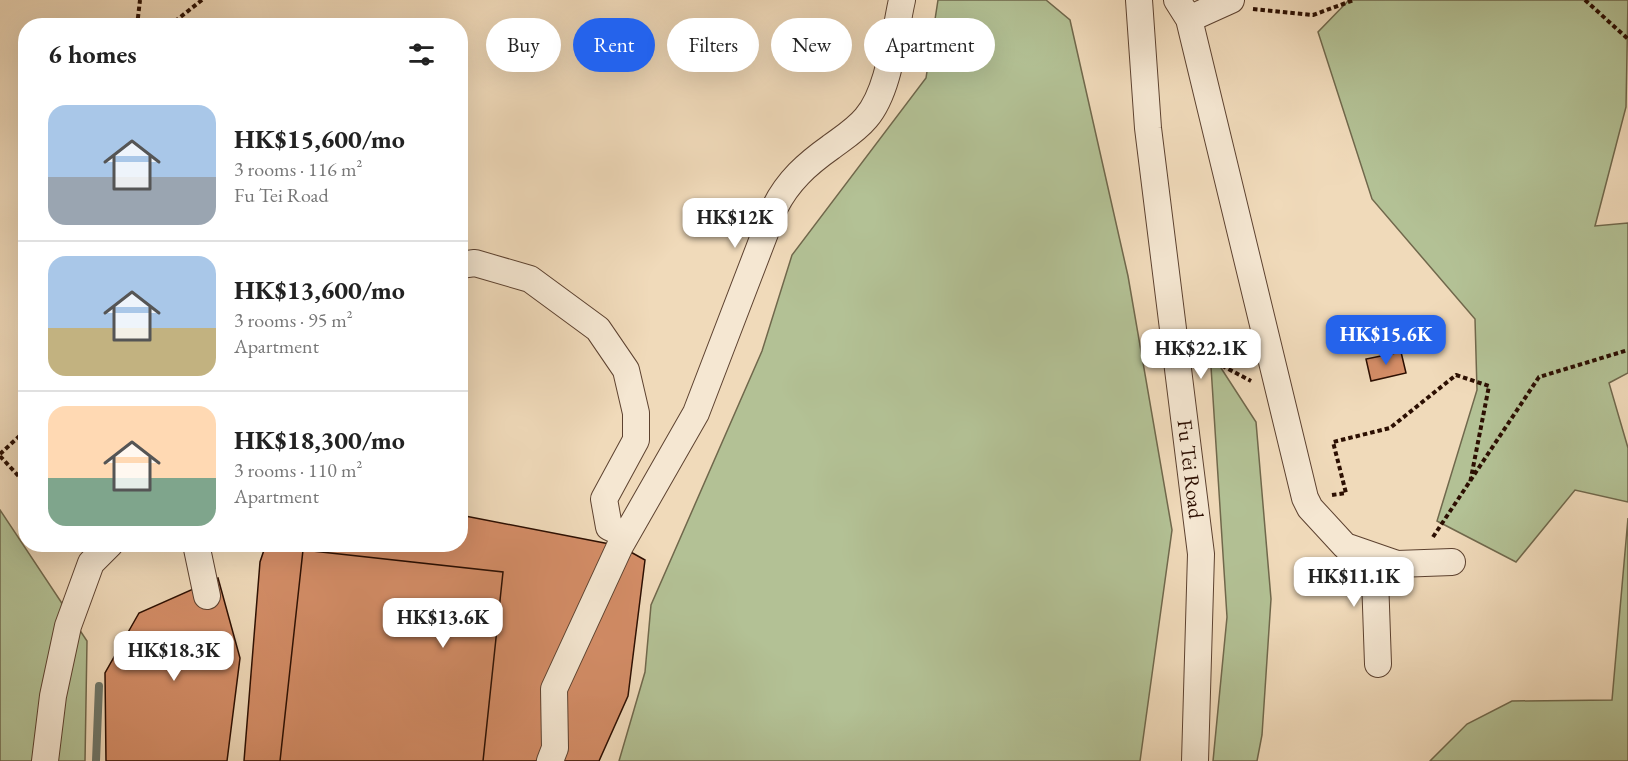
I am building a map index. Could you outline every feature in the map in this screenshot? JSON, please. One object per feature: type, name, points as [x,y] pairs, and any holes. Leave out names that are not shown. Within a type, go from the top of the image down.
[{"type":"street","points":[[550,761],[555,748],[554,689],[626,535],[696,413],[780,196],[806,165],[860,124],[877,101],[885,78],[902,0]]},
{"type":"street","name":"Fu Tei Road","points":[[1139,0],[1148,129],[1201,554],[1195,761]]},
{"type":"street","points":[[1225,2],[1183,9],[1305,498],[1310,508],[1375,578],[1378,664]]},
{"type":"street","points":[[468,264],[475,263],[530,279],[598,329],[626,370],[636,413],[636,440],[604,499],[609,527],[626,535]]},
{"type":"street","points":[[1345,546],[1397,564],[1452,562]]},
{"type":"street","points":[[45,761],[53,696],[68,626],[91,563],[102,552]]},
{"type":"street","points":[[198,552],[207,596]]},
{"type":"path","points":[[138,18],[140,0]]},
{"type":"path","points":[[179,18],[202,0]]},
{"type":"path","points":[[1225,2],[1313,15],[1354,0]]},
{"type":"path","points":[[1585,0],[1628,39]]},
{"type":"path","points":[[1174,340],[1281,397]]},
{"type":"path","points":[[1431,540],[1539,377],[1628,350]]},
{"type":"path","points":[[1305,498],[1346,493],[1333,442],[1390,428],[1456,375],[1490,386],[1470,483]]},
{"type":"path","points":[[18,438],[0,455],[18,475]]},
{"type":"green space","points":[[938,0],[1046,0],[1070,20],[1128,276],[1172,530],[1140,761],[619,761],[645,672],[651,605],[762,351],[792,255],[926,78],[927,72],[995,72],[995,18],[935,18]]},
{"type":"green space","points":[[1349,0],[1628,0],[1626,107],[1595,226],[1628,223],[1628,373],[1609,383],[1628,448],[1628,502],[1575,490],[1516,562],[1437,521],[1477,390],[1475,319],[1372,199],[1318,32]]},
{"type":"green space","points":[[1210,351],[1256,422],[1271,599],[1262,735],[1257,761],[1213,761],[1227,617]]},
{"type":"green space","points":[[0,510],[18,537],[18,552],[28,552],[87,641],[85,761],[0,761]]},
{"type":"green space","points":[[1628,518],[1628,761],[1430,761],[1467,724],[1512,701],[1612,700]]},
{"type":"building","points":[[1401,352],[1406,373],[1371,381],[1366,359]]},
{"type":"building","points":[[468,517],[620,546],[645,560],[628,696],[599,761],[244,761],[260,562],[263,552],[468,552]]},
{"type":"building","points":[[303,552],[321,552],[503,572],[483,761],[280,761]]},
{"type":"building","points":[[218,578],[240,658],[227,761],[106,761],[105,673],[139,613]]},
{"type":"waterway","points":[[96,761],[99,686]]}]
